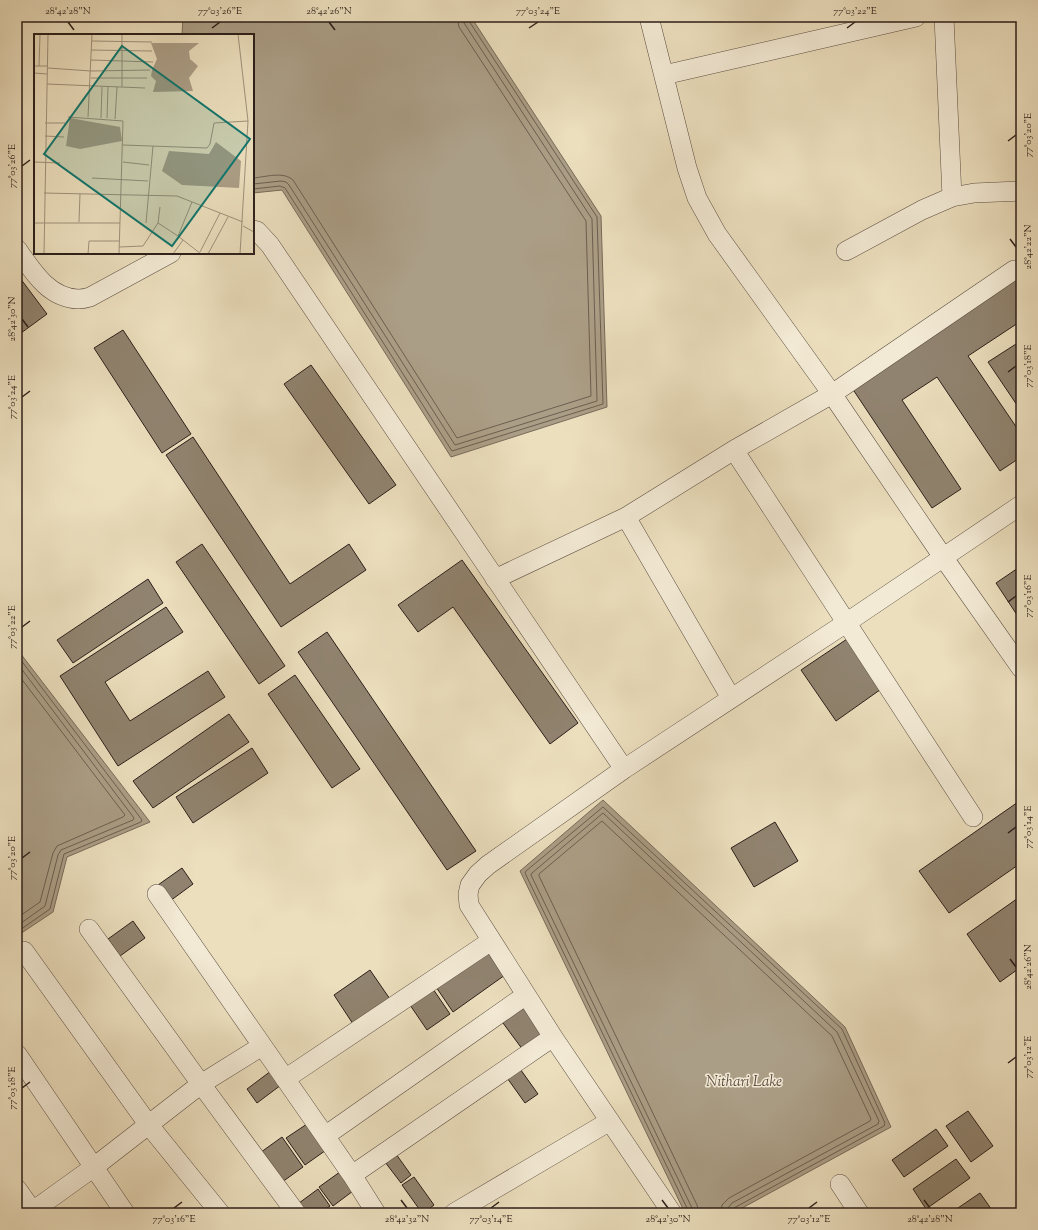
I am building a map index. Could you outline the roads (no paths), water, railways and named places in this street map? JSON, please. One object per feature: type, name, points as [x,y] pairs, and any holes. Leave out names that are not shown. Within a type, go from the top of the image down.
[{"type":"street","points":[[649,17],[687,168],[697,198],[717,234],[832,394],[1021,668]]},
{"type":"street","points":[[664,75],[916,17]]},
{"type":"street","points":[[944,17],[952,197]]},
{"type":"street","points":[[846,251],[922,210],[952,197],[974,193],[1021,191]]},
{"type":"street","points":[[254,230],[257,231],[270,245],[624,769]]},
{"type":"street","points":[[17,249],[41,282],[50,290],[64,296],[78,299],[90,297],[168,254]]},
{"type":"street","points":[[495,579],[626,517],[734,450],[832,394],[1014,270]]},
{"type":"street","points":[[734,450],[973,817]]},
{"type":"street","points":[[672,1213],[553,1037],[491,941],[469,905],[468,894],[470,885],[478,874],[624,769],[846,623],[1021,505]]},
{"type":"street","points":[[626,517],[731,698]]},
{"type":"street","points":[[157,894],[352,1175],[376,1213]]},
{"type":"street","points":[[89,929],[296,1213]]},
{"type":"street","points":[[285,1079],[491,941]]},
{"type":"street","points":[[24,951],[148,1124],[220,1213]]},
{"type":"street","points":[[325,1136],[526,995]]},
{"type":"street","points":[[352,1175],[553,1037]]},
{"type":"street","points":[[17,1189],[32,1212],[94,1167],[201,1084],[262,1046]]},
{"type":"street","points":[[17,1054],[125,1213]]},
{"type":"street","points":[[454,1213],[610,1121]]},
{"type":"street","points":[[840,1184],[859,1213]]},
{"type":"water","points":[[183,17],[471,17],[601,216],[607,407],[451,457],[282,190],[254,193],[254,34],[182,34]]},
{"type":"water","points":[[17,649],[150,822],[67,857],[53,912],[17,936]]},
{"type":"water","name":"Nithari Lake","points":[[603,800],[845,1027],[891,1127],[733,1213],[685,1213],[520,871]]}]
